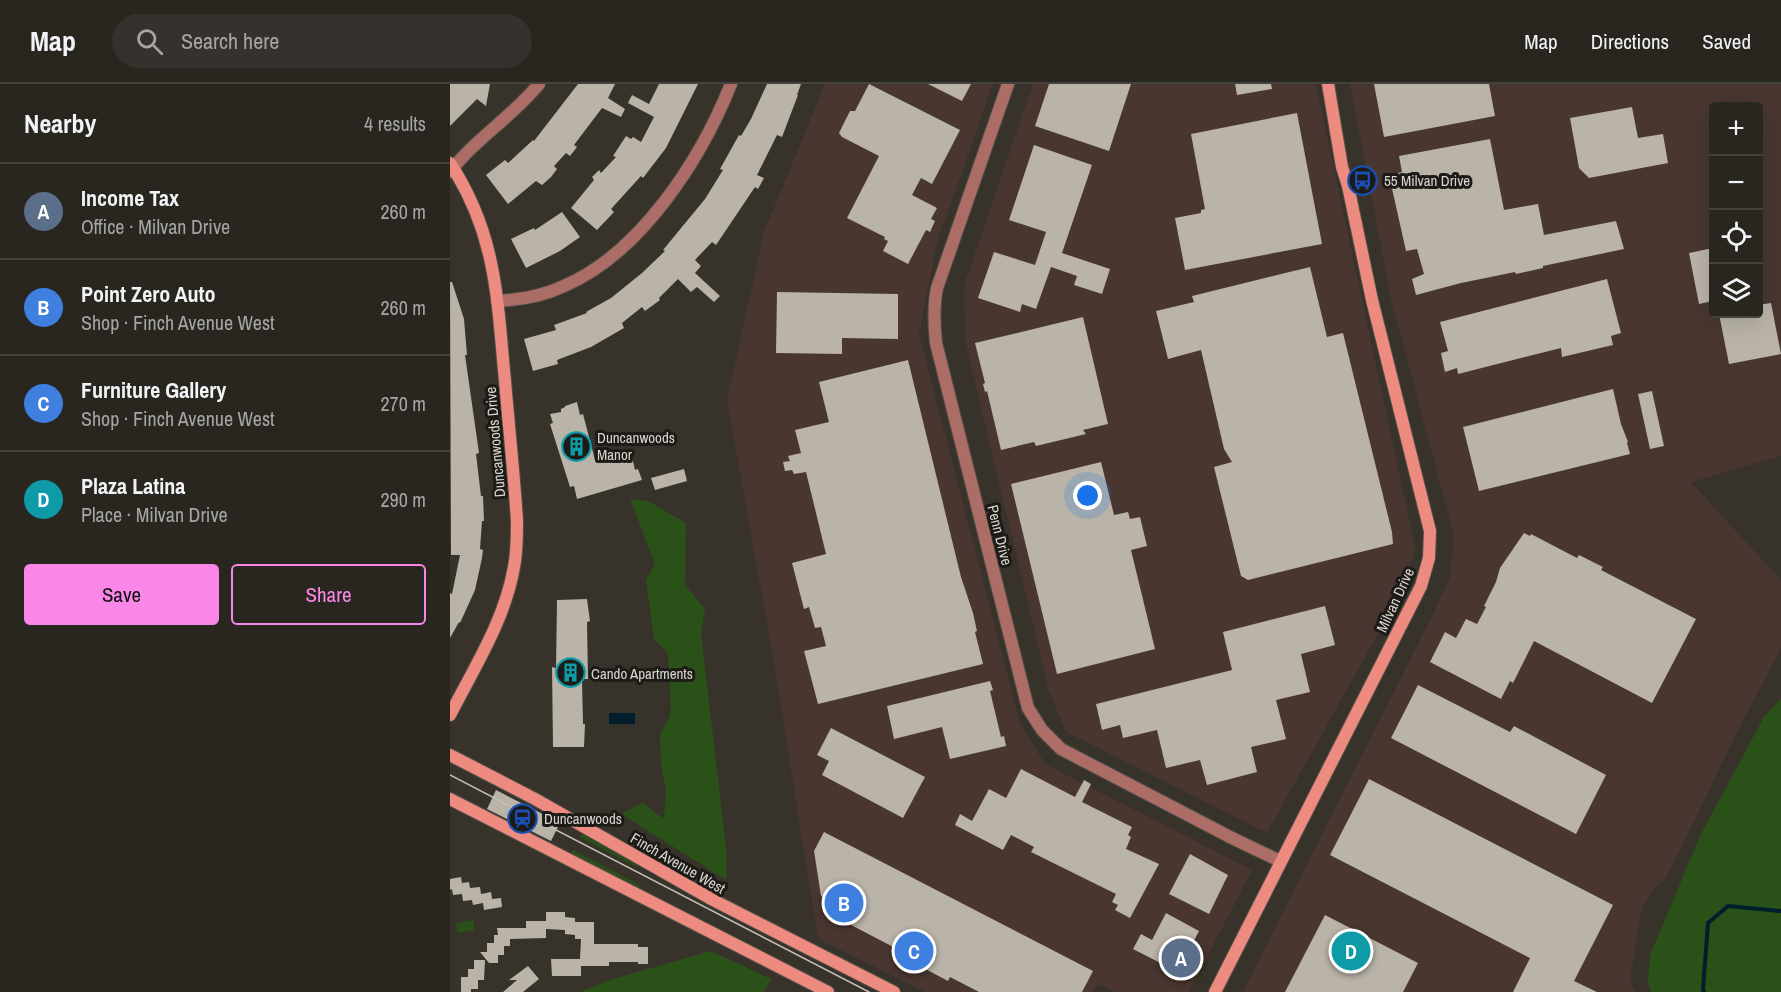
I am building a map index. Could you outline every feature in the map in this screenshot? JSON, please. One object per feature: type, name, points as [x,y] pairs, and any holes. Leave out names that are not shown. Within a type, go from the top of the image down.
[{"type":"street","points":[[451,168],[512,113],[539,84]]},
{"type":"street","points":[[497,301],[518,300],[564,287],[598,267],[626,243],[653,214],[686,170],[715,121],[732,84]]},
{"type":"street","name":"Penn Drive","points":[[1008,84],[937,288],[934,315],[936,343],[1028,708],[1042,730],[1061,749],[1280,861]]},
{"type":"street","name":"Milvan Drive","points":[[1215,992],[1421,586],[1429,558],[1430,531],[1372,300],[1342,167],[1328,84]]},
{"type":"street","name":"Duncanwoods Drive","points":[[450,715],[497,622],[509,590],[516,551],[515,489],[497,301],[489,248],[474,206],[451,168]]},
{"type":"street","name":"Finch Avenue West","points":[[450,754],[545,804],[713,900],[894,992]]},
{"type":"street","points":[[450,799],[828,992]]},
{"type":"shaded area","points":[[825,84],[993,84],[937,243],[919,334],[1020,723],[1045,764],[1252,870],[1189,992],[1115,992],[1098,984],[1093,992],[925,992],[818,939],[774,663],[727,400],[764,232]]},
{"type":"shaded area","points":[[1033,84],[1316,84],[1415,548],[1404,587],[1267,833],[1066,732],[1049,691],[965,342],[964,285]]},
{"type":"shaded area","points":[[1350,84],[1781,84],[1781,456],[1691,482],[1781,580],[1781,648],[1666,878],[1653,890],[1642,907],[1630,980],[1635,992],[1243,992],[1450,578],[1454,536],[1391,299]]},
{"type":"green space","points":[[630,499],[648,501],[686,523],[685,585],[705,609],[701,634],[727,856],[726,880],[621,814],[643,803],[664,819],[666,790],[661,764],[660,734],[668,721],[671,710],[668,653],[654,639],[646,580],[655,564]]},
{"type":"green space","points":[[1781,699],[1781,992],[1651,992],[1648,981],[1650,955],[1701,834],[1764,717]]},
{"type":"green space","points":[[582,834],[637,865],[637,867],[580,837]]},
{"type":"green space","points":[[573,850],[641,886],[571,854]]},
{"type":"green space","points":[[473,920],[474,930],[458,933],[456,923]]},
{"type":"green space","points":[[711,951],[771,979],[764,992],[580,992],[613,979]]},
{"type":"water","points":[[609,713],[635,713],[635,724],[609,724]]},
{"type":"building","points":[[450,84],[490,84],[486,106],[477,99],[450,126]]},
{"type":"building","points":[[578,84],[615,84],[608,98],[625,109],[621,117],[602,108],[574,145],[577,147],[570,156],[566,153],[554,166],[557,169],[551,177],[542,185],[536,181],[508,204],[486,175],[505,160],[508,163],[534,141]]},
{"type":"building","points":[[659,84],[698,84],[666,148],[643,178],[641,176],[611,209],[614,212],[597,230],[571,208],[594,180],[592,177],[599,170],[601,173],[616,157],[613,156],[626,136],[641,142],[654,117],[628,103],[632,95],[649,104]]},
{"type":"building","points":[[767,84],[801,84],[782,137],[777,135],[757,175],[764,178],[758,189],[755,187],[716,245],[712,242],[695,260],[701,266],[695,273],[720,296],[714,302],[697,287],[691,292],[678,279],[659,298],[660,300],[645,311],[642,307],[622,323],[624,328],[591,347],[557,360],[558,364],[533,371],[524,339],[556,330],[554,325],[587,313],[611,298],[665,251],[663,250],[705,199],[723,170],[720,169],[751,119]]},
{"type":"building","points":[[869,84],[960,130],[932,184],[921,178],[912,195],[937,208],[931,219],[935,221],[930,232],[926,230],[908,264],[883,251],[888,241],[884,239],[885,237],[847,218],[879,156],[842,137],[839,133],[850,111],[855,111]]},
{"type":"building","points":[[928,84],[971,84],[962,101]]},
{"type":"building","points":[[1049,84],[1131,84],[1109,151],[1035,126]]},
{"type":"building","points":[[1235,84],[1271,84],[1272,89],[1237,95]]},
{"type":"building","points":[[1374,84],[1489,84],[1495,116],[1384,137]]},
{"type":"building","points":[[1632,107],[1638,138],[1663,134],[1668,163],[1589,178],[1579,168],[1570,118]]},
{"type":"building","points":[[1297,113],[1322,244],[1185,270],[1175,218],[1201,213],[1201,210],[1205,209],[1191,134]]},
{"type":"building","points":[[1490,139],[1504,210],[1538,204],[1544,235],[1616,221],[1624,249],[1516,274],[1515,272],[1461,283],[1416,295],[1412,279],[1424,274],[1417,249],[1406,251],[1389,175],[1402,172],[1399,156]]},
{"type":"building","points":[[1034,145],[1092,165],[1062,253],[1110,269],[1102,294],[1074,285],[1077,276],[1051,267],[1036,309],[1022,304],[1020,312],[978,298],[994,252],[1035,265],[1046,232],[1009,220]]},
{"type":"building","points":[[562,212],[580,237],[560,251],[526,268],[511,239],[534,228],[535,230]]},
{"type":"building","points":[[1709,249],[1709,302],[1699,304],[1689,253]]},
{"type":"building","points":[[1310,267],[1327,337],[1343,333],[1393,544],[1248,580],[1241,576],[1214,467],[1232,462],[1224,449],[1201,350],[1168,359],[1156,311],[1194,302],[1192,296]]},
{"type":"building","points":[[1607,279],[1621,333],[1611,336],[1613,345],[1562,357],[1561,348],[1458,374],[1457,368],[1445,372],[1441,353],[1448,351],[1440,322]]},
{"type":"building","points":[[450,282],[452,282],[464,319],[467,355],[465,355],[479,453],[476,454],[481,496],[483,496],[484,521],[482,521],[480,549],[483,550],[482,558],[475,590],[460,623],[450,638],[450,593],[452,594],[460,555],[451,555]]},
{"type":"building","points":[[777,292],[898,294],[898,339],[842,338],[842,354],[776,353]]},
{"type":"building","points":[[1771,303],[1781,354],[1729,364],[1720,318],[1763,318],[1763,304]]},
{"type":"building","points":[[1083,317],[1108,424],[1083,430],[1086,434],[1036,446],[1034,442],[1001,450],[987,391],[985,392],[983,384],[985,383],[975,343]]},
{"type":"building","points":[[908,360],[961,577],[973,613],[983,664],[818,704],[804,651],[826,646],[821,627],[815,628],[809,607],[804,609],[792,563],[826,554],[806,472],[794,474],[792,470],[785,471],[783,462],[790,461],[788,456],[801,453],[795,430],[829,422],[819,382]]},
{"type":"building","points":[[1613,389],[1630,454],[1479,491],[1463,427]]},
{"type":"building","points":[[1652,391],[1664,446],[1650,449],[1638,394]]},
{"type":"building","name":"Duncanwoods Manor","points":[[577,402],[580,415],[583,414],[595,460],[631,452],[635,470],[638,469],[642,480],[577,499],[574,486],[570,487],[550,424],[553,423],[550,414],[561,412],[565,406]]},
{"type":"building","points":[[1101,462],[1114,515],[1128,512],[1130,519],[1140,517],[1147,546],[1131,550],[1155,649],[1057,674],[1011,484]]},
{"type":"building","points":[[684,469],[687,481],[655,490],[651,478]]},
{"type":"building","points":[[1524,533],[1530,536],[1531,534],[1577,558],[1579,555],[1603,567],[1601,570],[1696,619],[1652,703],[1534,641],[1513,683],[1510,681],[1501,699],[1430,662],[1445,632],[1456,638],[1466,619],[1477,624],[1486,607],[1484,606],[1500,568]]},
{"type":"building","name":"Cando Apartments","points":[[587,599],[590,621],[587,622],[588,679],[582,679],[584,747],[553,747],[552,667],[556,668],[557,600]]},
{"type":"building","points":[[1325,606],[1335,645],[1301,654],[1310,692],[1276,700],[1286,739],[1251,747],[1257,772],[1207,785],[1200,760],[1166,768],[1157,730],[1123,738],[1120,725],[1102,730],[1096,704],[1232,670],[1223,632]]},
{"type":"building","points":[[990,681],[993,690],[990,691],[1001,737],[1004,736],[1006,746],[950,759],[942,727],[894,739],[887,706]]},
{"type":"building","points":[[1418,685],[1510,732],[1514,726],[1606,775],[1576,834],[1391,738]]},
{"type":"building","points":[[831,728],[925,777],[903,818],[822,775],[829,761],[817,755]]},
{"type":"building","points":[[1021,769],[1075,797],[1084,780],[1091,784],[1082,802],[1132,827],[1126,849],[1159,864],[1130,918],[1115,910],[1118,905],[1112,902],[1116,894],[1031,852],[1034,847],[1011,835],[1003,850],[955,825],[960,814],[972,821],[989,789],[1006,798]]},
{"type":"building","points":[[1369,779],[1613,905],[1574,981],[1597,992],[1513,992],[1530,958],[1330,855]]},
{"type":"building","points":[[496,790],[560,823],[551,841],[487,809]]},
{"type":"building","points":[[824,832],[1093,971],[1082,992],[979,992],[950,977],[948,981],[899,955],[901,951],[828,913],[834,902],[821,896],[814,851]]},
{"type":"building","points":[[1190,854],[1228,875],[1209,914],[1169,894]]},
{"type":"building","points":[[461,877],[462,883],[469,882],[470,888],[480,887],[481,894],[491,892],[492,899],[501,898],[502,907],[484,910],[483,903],[473,905],[472,900],[463,901],[462,894],[453,895],[452,889],[450,890],[450,879]]},
{"type":"building","points":[[546,912],[565,912],[565,917],[575,918],[575,922],[594,922],[594,944],[638,944],[638,947],[648,947],[648,964],[609,962],[609,966],[581,966],[581,976],[552,976],[551,959],[580,959],[581,939],[575,939],[575,935],[565,934],[565,930],[546,929],[546,938],[510,939],[510,946],[504,946],[504,955],[498,955],[498,963],[489,963],[480,952],[487,952],[487,943],[494,943],[494,935],[498,935],[497,928],[526,928],[526,921],[546,921]]},
{"type":"building","points":[[1166,913],[1199,931],[1178,972],[1133,949],[1141,934],[1152,940]]},
{"type":"building","points":[[1325,915],[1418,963],[1403,992],[1285,992]]},
{"type":"building","points":[[474,960],[485,960],[484,980],[478,980],[478,989],[461,992],[461,977],[468,977],[468,969],[474,969]]},
{"type":"building","points":[[528,966],[539,979],[523,992],[503,992],[517,980],[509,980]]},
{"type":"waterway","points":[[1704,992],[1708,923],[1728,906],[1781,911]]},
{"type":"tram line","points":[[450,775],[869,992]]},
{"type":"place","name":"55 Milvan Drive","points":[[1363,180]]},
{"type":"place","name":"Duncanwoods Manor","points":[[576,446]]},
{"type":"place","name":"Cando Apartments","points":[[570,673]]},
{"type":"place","name":"Duncanwoods","points":[[523,818]]},
{"type":"place","name":"Point Zero Auto","points":[[844,903]]},
{"type":"place","name":"Furniture Gallery","points":[[914,951]]},
{"type":"place","name":"Plaza Latina","points":[[1351,951]]},
{"type":"place","name":"Income Tax","points":[[1181,958]]}]
